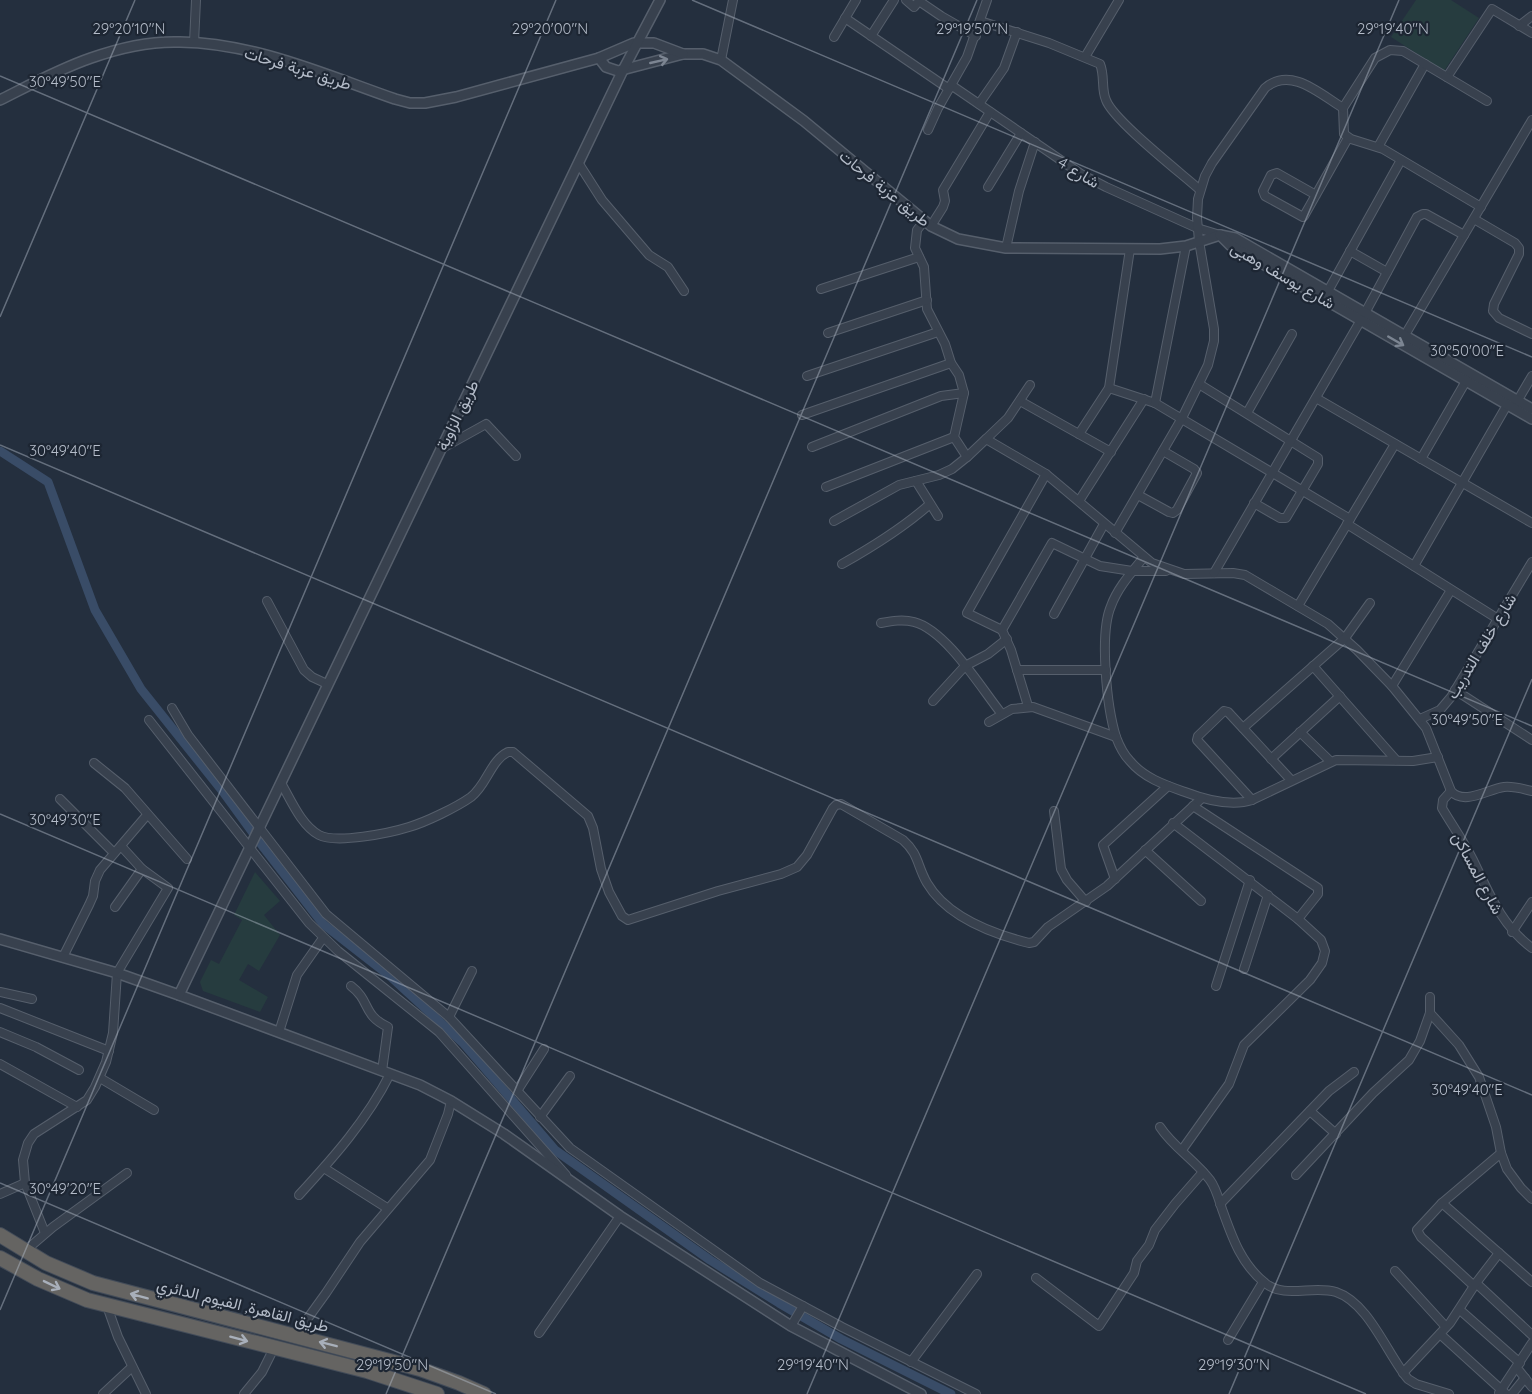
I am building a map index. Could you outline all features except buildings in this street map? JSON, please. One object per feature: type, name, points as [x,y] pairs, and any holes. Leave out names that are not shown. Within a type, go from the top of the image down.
[{"type":"highway","name":"طريق القاهرة, الفيوم الدائري","points":[[0,1235],[70,1275],[93,1283],[420,1369],[484,1394]]},
{"type":"highway","name":"طريق القاهرة, الفيوم الدائري","points":[[0,1258],[63,1291],[107,1306],[367,1371],[437,1394]]},
{"type":"highway","points":[[208,1331],[213,1315]]},
{"type":"highway","points":[[268,1329],[269,1347]]},
{"type":"street","points":[[194,43],[196,0]]},
{"type":"street","name":"طريق الزاوية","points":[[179,995],[623,70],[660,0]]},
{"type":"street","points":[[721,60],[733,0]]},
{"type":"street","points":[[834,37],[856,0]]},
{"type":"street","points":[[872,36],[894,0]]},
{"type":"street","points":[[906,0],[914,7],[920,0],[941,16],[976,36]]},
{"type":"street","points":[[928,130],[967,57],[987,0]]},
{"type":"street","points":[[1085,57],[1119,0]]},
{"type":"street","points":[[1447,77],[1492,9],[1532,33]]},
{"type":"street","points":[[1519,26],[1532,16]]},
{"type":"street","name":"شارع 4","points":[[845,18],[979,104],[1064,164],[1106,188],[1197,228],[1220,235]]},
{"type":"street","points":[[980,21],[1017,32],[1100,64],[1103,72],[1105,99],[1115,114],[1200,190]]},
{"type":"street","points":[[979,104],[1004,68],[1017,32]]},
{"type":"street","name":"طريق عزبة فرحات","points":[[0,100],[92,58],[136,46],[167,42],[194,43],[260,53],[395,99],[418,103],[456,97],[598,58],[625,45],[638,42],[654,43],[683,54]]},
{"type":"street","points":[[1481,207],[1378,147],[1348,138],[1343,131],[1343,108],[1375,58],[1390,50],[1403,51],[1487,101]]},
{"type":"street","name":"طريق عزبة فرحات","points":[[623,70],[683,54],[703,54],[721,60],[804,121],[927,224],[958,239],[1006,248],[1160,249],[1186,246],[1220,235]]},
{"type":"street","points":[[598,58],[609,69],[623,70]]},
{"type":"street","points":[[1378,147],[1425,64]]},
{"type":"street","points":[[1115,533],[1182,418],[1212,352],[1214,329],[1197,228],[1197,209],[1200,190],[1212,163],[1265,88],[1280,79],[1298,81],[1343,108]]},
{"type":"street","points":[[967,457],[954,437],[964,393],[959,375],[929,315],[924,267],[915,248],[915,238],[917,230],[927,224],[943,207],[945,201],[943,190],[990,112]]},
{"type":"street","points":[[1405,335],[1532,120]]},
{"type":"street","points":[[988,187],[1021,133]]},
{"type":"street","points":[[1316,195],[1277,173],[1272,175],[1263,191],[1265,196],[1303,217],[1316,195],[1348,138]]},
{"type":"street","points":[[1006,248],[1019,191],[1035,142]]},
{"type":"street","points":[[1328,291],[1401,160]]},
{"type":"street","points":[[579,164],[602,200],[649,255],[668,267],[684,291]]},
{"type":"street","points":[[1214,573],[1419,215],[1426,214],[1464,235]]},
{"type":"street","points":[[1474,219],[1515,243],[1519,248],[1519,254],[1494,304],[1493,311],[1499,318],[1532,334]]},
{"type":"street","name":"شارع يوسف وهبى","points":[[1220,235],[1235,237],[1328,291],[1363,316],[1466,381],[1513,405],[1532,410]]},
{"type":"street","name":"شارع يوسف وهبى","points":[[1220,235],[1230,245],[1363,316],[1405,335],[1532,419]]},
{"type":"street","points":[[1155,403],[1186,246]]},
{"type":"street","points":[[1079,434],[1109,388],[1130,249]]},
{"type":"street","points":[[1350,251],[1387,272]]},
{"type":"street","points":[[821,289],[919,257]]},
{"type":"street","points":[[828,333],[927,300]]},
{"type":"street","points":[[807,376],[938,332]]},
{"type":"street","points":[[1247,413],[1292,334]]},
{"type":"street","points":[[802,415],[951,363]]},
{"type":"street","points":[[1414,566],[1462,483],[1532,376]]},
{"type":"street","points":[[1421,459],[1466,381]]},
{"type":"street","points":[[1199,384],[1319,460],[1288,516],[1284,518],[1254,503]]},
{"type":"street","points":[[834,521],[899,485],[939,475],[952,469],[1008,418],[1030,385]]},
{"type":"street","points":[[1109,388],[1155,403],[1182,418],[1303,491],[1498,619]]},
{"type":"street","points":[[812,447],[941,396],[964,393]]},
{"type":"street","points":[[1316,398],[1532,523]]},
{"type":"street","points":[[1078,501],[1144,399]]},
{"type":"street","points":[[1020,401],[1111,452]]},
{"type":"street","points":[[440,449],[486,424],[516,456]]},
{"type":"street","points":[[826,487],[954,437]]},
{"type":"street","points":[[986,440],[1046,474],[1152,563],[1193,575],[1214,573],[1245,575],[1328,624],[1392,686],[1420,719],[1430,734],[1450,791],[1456,796],[1464,798],[1502,787],[1532,791]]},
{"type":"street","points":[[1298,606],[1395,444]]},
{"type":"street","points":[[1138,495],[1168,512],[1173,513],[1177,510],[1197,473],[1163,451]]},
{"type":"street","points":[[1028,706],[1007,639],[1002,630],[967,613],[1046,474]]},
{"type":"street","points":[[916,481],[938,516]]},
{"type":"street","points":[[842,564],[908,524],[930,504]]},
{"type":"street","points":[[1054,614],[1104,524]]},
{"type":"street","points":[[1002,630],[1052,543],[1100,566],[1132,571],[1173,571]]},
{"type":"street","points":[[1144,557],[1118,590],[1107,618],[1104,644],[1116,737],[1129,760],[1153,779],[1202,798],[1240,803],[1252,800],[1330,761],[1413,760],[1438,757]]},
{"type":"street","name":"شارع خلف التدريب","points":[[1420,719],[1440,710],[1455,690],[1532,562]]},
{"type":"street","points":[[1392,686],[1451,590]]},
{"type":"street","points":[[267,601],[304,670],[312,677],[327,684]]},
{"type":"street","points":[[1243,728],[1345,638],[1370,603]]},
{"type":"street","points":[[881,622],[903,620],[925,626],[937,634],[1001,713]]},
{"type":"street","points":[[933,701],[964,666],[988,654],[1007,639]]},
{"type":"street","points":[[1313,666],[1396,760]]},
{"type":"street","points":[[1017,670],[1106,670]]},
{"type":"street","points":[[1455,690],[1532,740]]},
{"type":"street","points":[[1271,759],[1340,696]]},
{"type":"street","points":[[989,722],[1001,713],[1028,706],[1042,709],[1116,737]]},
{"type":"street","points":[[172,708],[188,735],[259,831],[311,896],[335,922],[449,1017],[540,1117],[582,1158],[655,1208],[798,1316],[911,1362],[976,1394]]},
{"type":"street","points":[[1252,800],[1197,739],[1224,711],[1228,712],[1291,780]]},
{"type":"street","points":[[149,720],[251,848],[297,910],[323,938],[439,1032],[573,1183]]},
{"type":"street","points":[[1300,732],[1330,761]]},
{"type":"street","points":[[281,783],[303,819],[319,835],[336,838],[367,835],[410,827],[460,803],[476,793],[498,759],[508,752],[513,752],[588,816],[609,892],[622,916],[628,920],[718,891],[782,874],[797,867],[805,858],[833,808],[838,804],[903,840],[914,851],[924,878],[939,898],[960,914],[996,933],[1027,942],[1034,942],[1048,927],[1086,902],[1115,879],[1202,798]]},
{"type":"street","points":[[94,763],[124,788],[187,859]]},
{"type":"street","points":[[1115,879],[1102,845],[1168,786]]},
{"type":"street","name":"شارع المساكن","points":[[1450,791],[1443,800],[1442,808],[1472,858],[1493,903],[1512,932],[1532,948]]},
{"type":"street","points":[[60,799],[114,853]]},
{"type":"street","points":[[1193,806],[1318,888],[1318,894],[1298,919]]},
{"type":"street","points":[[1054,811],[1061,869],[1067,880],[1086,902]]},
{"type":"street","points":[[63,957],[92,900],[96,877],[147,815]]},
{"type":"street","points":[[1173,823],[1298,919],[1324,946],[1322,963],[1310,980],[1244,1045],[1229,1084],[1182,1150]]},
{"type":"street","points":[[45,1233],[25,1183],[23,1160],[31,1137],[87,1100],[100,1077],[109,1051],[112,1033],[117,973],[168,888],[142,869],[121,846]]},
{"type":"street","points":[[1145,850],[1201,902]]},
{"type":"street","points":[[115,907],[142,869]]},
{"type":"street","points":[[1216,986],[1250,880]]},
{"type":"street","points":[[1244,969],[1268,895]]},
{"type":"street","points":[[1512,932],[1532,902]]},
{"type":"street","points":[[279,1032],[297,975],[323,938]]},
{"type":"street","points":[[0,939],[117,973],[420,1085],[504,1134],[620,1216],[798,1316],[921,1394]]},
{"type":"street","points":[[449,1017],[472,970]]},
{"type":"street","points":[[299,1196],[367,1114],[386,1073],[388,1027],[375,1020],[360,993],[351,986]]},
{"type":"street","points":[[0,992],[32,999]]},
{"type":"street","points":[[1296,1175],[1373,1093],[1409,1060],[1420,1041],[1430,1013],[1430,997]]},
{"type":"street","points":[[0,1008],[109,1051]]},
{"type":"street","points":[[1430,1013],[1459,1045],[1479,1077],[1507,1169],[1521,1188],[1531,1196]]},
{"type":"street","points":[[0,1032],[36,1047],[79,1070]]},
{"type":"street","points":[[517,1091],[544,1048]]},
{"type":"street","points":[[0,1064],[77,1107]]},
{"type":"street","points":[[1220,1204],[1338,1083],[1354,1072]]},
{"type":"street","points":[[540,1117],[570,1076]]},
{"type":"street","points":[[100,1077],[154,1110]]},
{"type":"street","points":[[296,1336],[327,1293],[348,1257],[387,1208],[430,1160],[451,1101]]},
{"type":"street","points":[[1310,1111],[1336,1134]]},
{"type":"street","points":[[1160,1127],[1167,1138],[1182,1150],[1212,1183],[1241,1256],[1263,1282],[1274,1288],[1285,1290],[1323,1290],[1341,1295],[1363,1313],[1374,1326],[1403,1373],[1416,1384],[1449,1394]]},
{"type":"street","points":[[1501,1153],[1442,1203],[1418,1228],[1417,1232],[1532,1335]]},
{"type":"street","points":[[324,1168],[387,1208]]},
{"type":"street","points":[[1036,1278],[1099,1326],[1134,1273],[1137,1261],[1149,1245],[1155,1230],[1203,1172]]},
{"type":"street","points":[[25,1251],[45,1233],[126,1173]]},
{"type":"street","points":[[0,1194],[25,1183]]},
{"type":"street","points":[[1442,1203],[1532,1282]]},
{"type":"street","points":[[538,1333],[620,1216]]},
{"type":"street","points":[[1403,1373],[1460,1310],[1499,1253]]},
{"type":"street","points":[[1395,1271],[1446,1327]]},
{"type":"street","points":[[911,1362],[977,1274]]},
{"type":"street","points":[[1228,1340],[1263,1282]]},
{"type":"street","points":[[107,1306],[118,1337],[146,1394]]},
{"type":"street","points":[[1460,1310],[1518,1366],[1532,1387]]},
{"type":"street","points":[[1440,1334],[1502,1393],[1532,1343]]},
{"type":"street","points":[[244,1394],[262,1372],[269,1347]]},
{"type":"street","points":[[104,1394],[132,1367]]},
{"type":"street","points":[[1512,1394],[1525,1378]]},
{"type":"green space","points":[[1416,0],[1451,0],[1479,18],[1444,71],[1391,37]]},
{"type":"green space","points":[[255,872],[280,901],[264,915],[280,935],[259,971],[248,964],[239,980],[268,997],[260,1012],[203,991],[200,982],[211,960],[219,964],[242,920],[234,915]]},
{"type":"waterway","points":[[0,451],[48,482],[95,610],[141,689],[224,793],[323,924],[391,977],[464,1044],[555,1150],[710,1260],[779,1303],[841,1339],[951,1394]]}]
